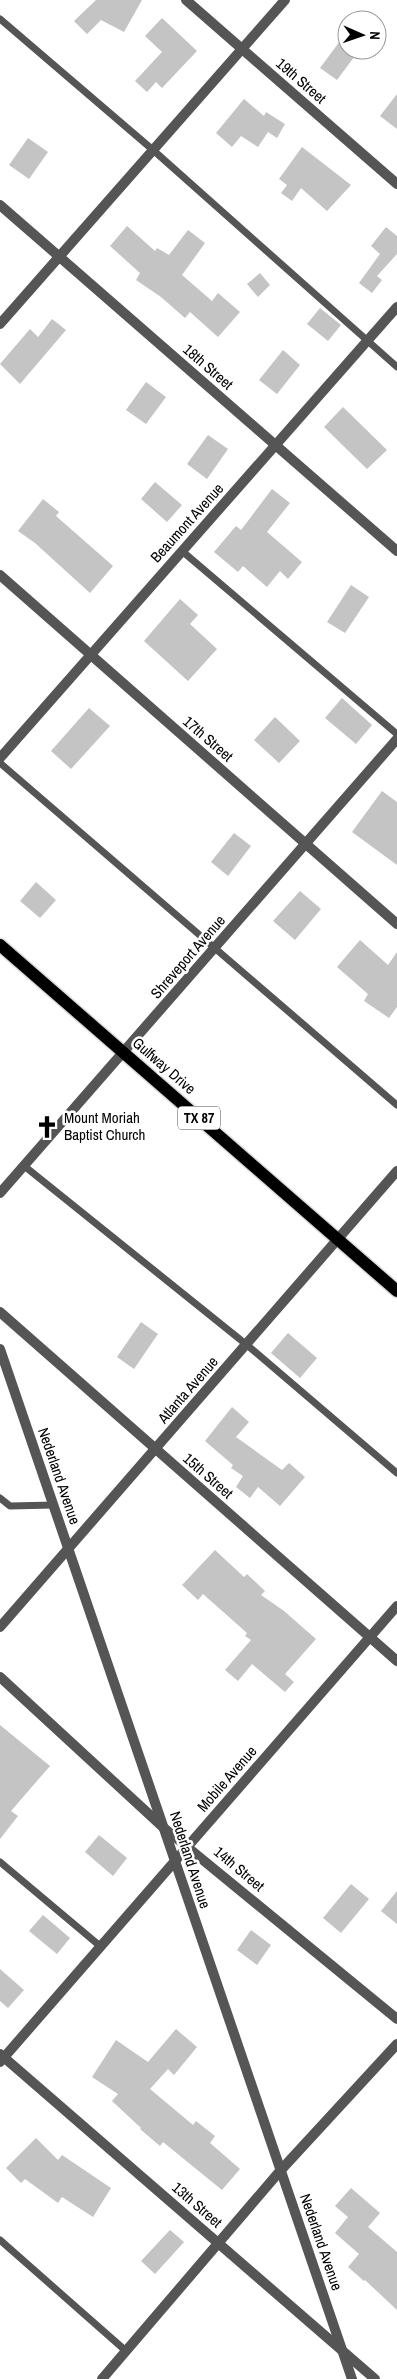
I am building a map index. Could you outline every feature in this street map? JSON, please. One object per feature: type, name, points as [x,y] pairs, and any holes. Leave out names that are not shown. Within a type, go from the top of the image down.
[{"type":"main road","name":"Gulfway Drive","points":[[0,945],[397,1291]]},
{"type":"street","name":"19th Street","points":[[186,0],[397,184]]},
{"type":"street","points":[[0,324],[285,0]]},
{"type":"street","name":"18th Street","points":[[0,206],[397,551]]},
{"type":"street","name":"Beaumont Avenue","points":[[0,758],[397,307]]},
{"type":"street","name":"17th Street","points":[[0,575],[397,924]]},
{"type":"street","name":"Shreveport Avenue","points":[[0,1193],[397,739]]},
{"type":"street","name":"Atlanta Avenue","points":[[0,1627],[397,1171]]},
{"type":"street","name":"15th Street","points":[[0,1312],[397,1661]]},
{"type":"street","name":"Nederland Avenue","points":[[0,1349],[164,1828],[174,1863],[352,2379]]},
{"type":"street","name":"Mobile Avenue","points":[[1,2058],[174,1863],[397,1606]]},
{"type":"street","name":"14th Street","points":[[0,1677],[164,1828],[397,2020]]},
{"type":"street","points":[[102,2379],[280,2171],[397,2044]]},
{"type":"street","name":"13th Street","points":[[1,2058],[375,2379]]},
{"type":"lane","points":[[0,19],[153,150],[397,367]]},
{"type":"lane","points":[[182,551],[397,734]]},
{"type":"lane","points":[[0,763],[397,1105]]},
{"type":"lane","points":[[24,1165],[247,1344],[397,1473]]},
{"type":"lane","points":[[0,1498],[10,1506],[54,1505]]},
{"type":"lane","points":[[0,1862],[100,1946]]},
{"type":"lane","points":[[0,2240],[126,2351]]},
{"type":"building","points":[[96,0],[142,0],[124,32],[101,20],[87,34],[74,21]]},
{"type":"building","points":[[162,18],[197,51],[162,88],[156,82],[147,92],[135,81],[162,52],[145,36]]},
{"type":"building","points":[[337,45],[337,60],[352,60],[337,80],[320,68]]},
{"type":"building","points":[[397,94],[397,129],[380,116]]},
{"type":"building","points":[[244,99],[264,116],[266,112],[285,124],[277,138],[268,132],[258,147],[241,136],[232,147],[216,133]]},
{"type":"building","points":[[28,138],[48,152],[29,179],[9,165]]},
{"type":"building","points":[[302,147],[351,185],[327,211],[301,188],[292,201],[281,193],[287,185],[279,179]]},
{"type":"building","points":[[127,226],[155,251],[157,248],[169,255],[188,230],[205,243],[182,275],[212,301],[218,293],[240,312],[218,337],[190,312],[185,318],[161,297],[136,280],[140,273],[110,246]]},
{"type":"building","points":[[386,227],[397,236],[397,254],[377,276],[382,280],[372,293],[359,283],[380,254],[371,246]]},
{"type":"building","points":[[260,273],[270,285],[258,297],[247,284]]},
{"type":"building","points":[[320,308],[341,325],[328,341],[307,324]]},
{"type":"building","points":[[52,319],[66,330],[20,384],[0,364],[30,329],[38,337]]},
{"type":"building","points":[[283,350],[300,365],[277,394],[259,380]]},
{"type":"building","points":[[146,382],[166,397],[146,424],[126,410]]},
{"type":"building","points":[[343,407],[387,450],[367,469],[324,427]]},
{"type":"building","points":[[208,435],[228,449],[207,479],[187,464]]},
{"type":"building","points":[[155,482],[182,505],[167,522],[141,499]]},
{"type":"building","points":[[272,489],[290,503],[267,532],[302,562],[288,579],[280,571],[267,587],[243,566],[238,572],[214,552],[236,526],[241,530]]},
{"type":"building","points":[[43,499],[59,512],[56,516],[113,566],[90,593],[35,543],[18,531]]},
{"type":"building","points":[[351,585],[369,597],[345,633],[327,622]]},
{"type":"building","points":[[180,599],[198,615],[190,624],[217,649],[188,681],[144,641]]},
{"type":"building","points":[[342,698],[372,725],[356,744],[325,718]]},
{"type":"building","points":[[89,708],[110,726],[71,769],[51,751]]},
{"type":"building","points":[[275,717],[300,741],[279,763],[254,740]]},
{"type":"building","points":[[382,791],[397,802],[397,865],[352,832]]},
{"type":"building","points":[[234,833],[251,846],[228,876],[211,862]]},
{"type":"building","points":[[36,882],[56,900],[40,918],[20,901]]},
{"type":"building","points":[[300,891],[321,909],[295,940],[273,921]]},
{"type":"building","points":[[360,940],[388,965],[397,952],[397,1007],[389,1018],[364,1001],[368,994],[337,967]]},
{"type":"building","points":[[141,1322],[158,1334],[134,1369],[117,1357]]},
{"type":"building","points":[[288,1333],[317,1358],[300,1378],[271,1353]]},
{"type":"building","points":[[232,1407],[249,1422],[236,1437],[282,1470],[289,1463],[305,1477],[280,1506],[258,1487],[250,1498],[236,1487],[243,1476],[231,1468],[233,1465],[205,1441]]},
{"type":"building","points":[[215,1550],[244,1577],[247,1574],[265,1591],[261,1595],[284,1611],[316,1639],[285,1674],[294,1682],[285,1692],[252,1664],[238,1681],[225,1670],[251,1640],[245,1636],[247,1633],[203,1594],[198,1600],[182,1585]]},
{"type":"building","points":[[0,1725],[50,1766],[11,1811],[18,1816],[0,1839]]},
{"type":"building","points":[[99,1835],[127,1858],[113,1876],[85,1852]]},
{"type":"building","points":[[351,1884],[369,1899],[341,1933],[323,1918]]},
{"type":"building","points":[[397,1891],[397,1924],[381,1911]]},
{"type":"building","points":[[43,1915],[70,1938],[57,1954],[29,1931]]},
{"type":"building","points":[[251,1930],[271,1945],[257,1965],[237,1950]]},
{"type":"building","points":[[0,1969],[24,1990],[8,2008],[0,2001]]},
{"type":"building","points":[[176,2029],[197,2047],[174,2075],[168,2069],[150,2089],[193,2125],[196,2121],[215,2136],[210,2143],[240,2169],[222,2190],[163,2142],[160,2146],[140,2129],[112,2101],[118,2094],[92,2077],[116,2040],[148,2062]]},
{"type":"building","points":[[36,2138],[58,2160],[62,2155],[111,2188],[93,2217],[62,2197],[58,2203],[25,2179],[21,2183],[6,2168]]},
{"type":"building","points":[[351,2188],[380,2213],[368,2227],[397,2252],[397,2310],[348,2267],[359,2254],[335,2233],[348,2217],[335,2206]]},
{"type":"building","points":[[170,2230],[184,2242],[155,2274],[141,2261]]},
{"type":"place","name":"Mount Moriah Baptist Church","points":[[47,1127]]}]
